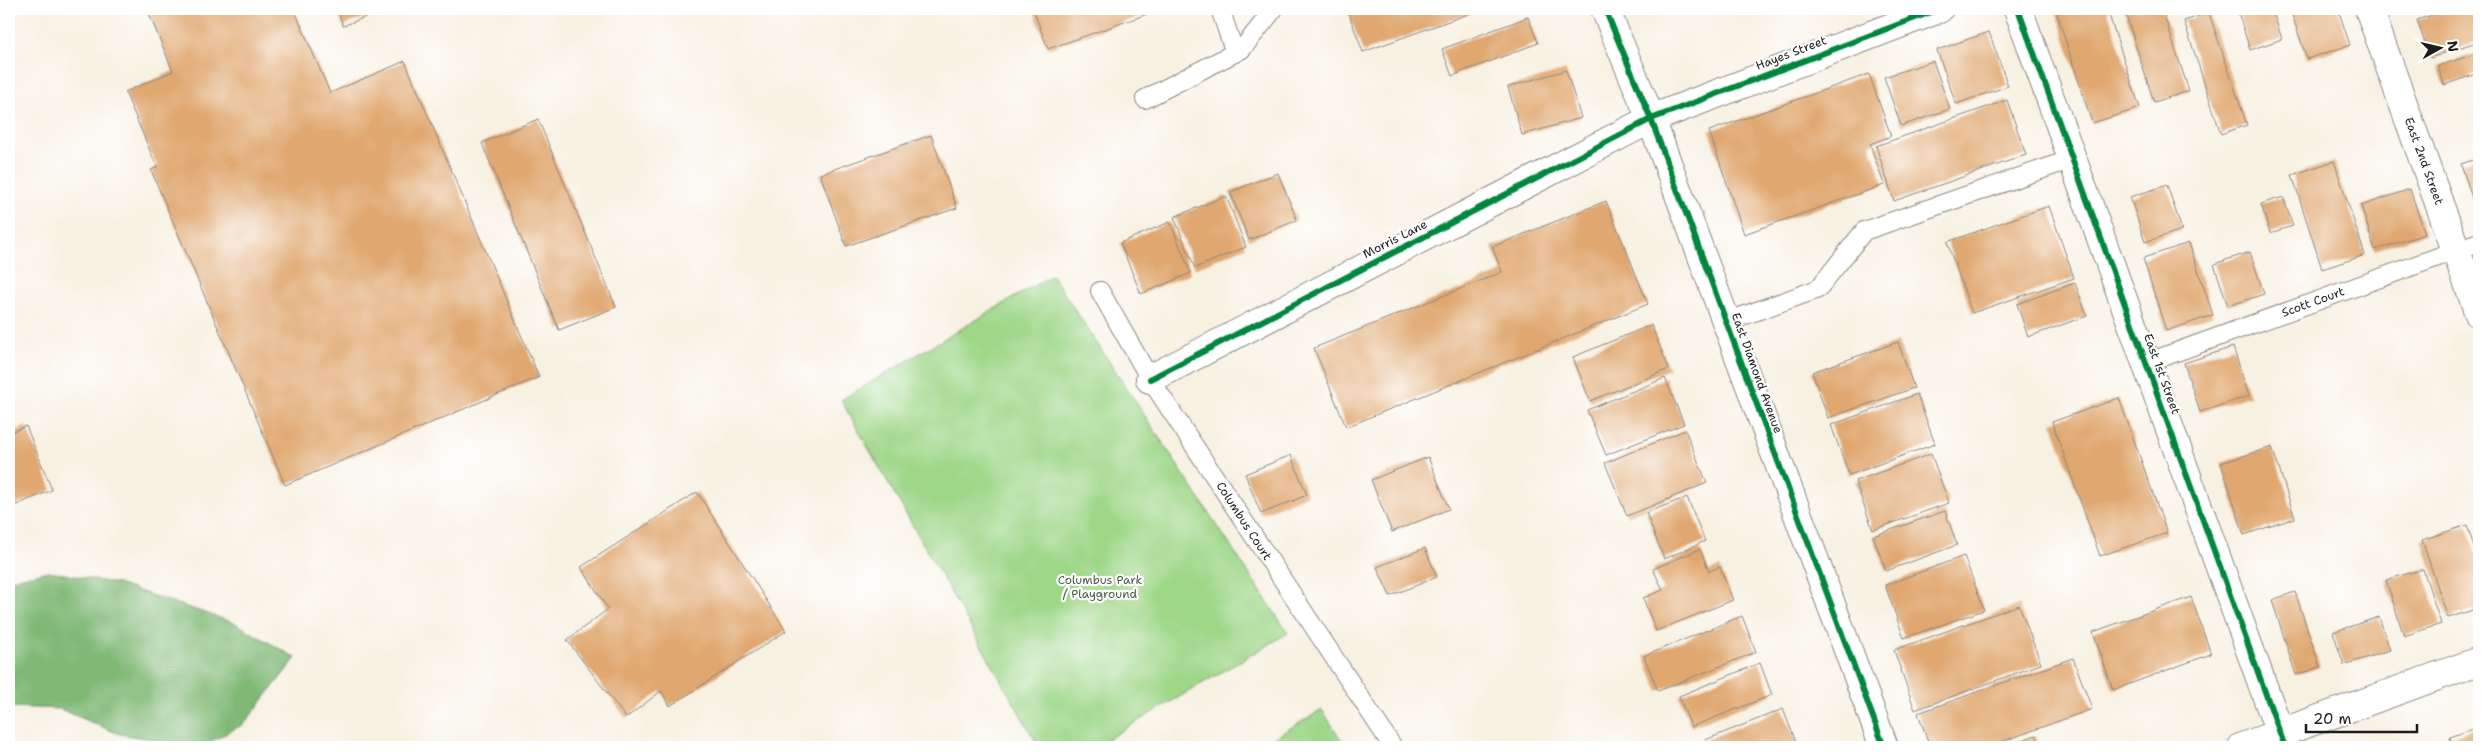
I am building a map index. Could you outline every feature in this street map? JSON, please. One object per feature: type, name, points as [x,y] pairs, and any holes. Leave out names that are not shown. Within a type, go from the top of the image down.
[{"type":"street","name":"East Diamond Avenue","points":[[1605,9],[1651,119],[1884,747]]},
{"type":"street","name":"Hayes Street","points":[[1651,119],[1939,9]]},
{"type":"street","name":"East 1st Street","points":[[2018,9],[2283,740]]},
{"type":"street","name":"East 2nd Street","points":[[2369,9],[2468,246],[2479,314]]},
{"type":"street","name":"Morris Lane","points":[[1150,379],[1651,119]]},
{"type":"street","points":[[2242,747],[2283,740],[2479,661]]},
{"type":"lane","points":[[1220,9],[1235,53]]},
{"type":"lane","points":[[1145,99],[1242,49],[1274,9]]},
{"type":"lane","points":[[1726,322],[1818,290],[1864,231],[2072,159]]},
{"type":"lane","name":"Scott Court","points":[[2146,363],[2468,246]]},
{"type":"lane","name":"Columbus Court","points":[[1100,291],[1150,379],[1393,747]]},
{"type":"green space","name":"Columbus Park / Playground","points":[[1052,275],[1288,633],[1094,747],[1039,747],[841,400]]},
{"type":"green space","points":[[48,571],[118,584],[235,623],[296,658],[244,724],[200,747],[119,734],[60,709],[9,707],[9,580]]},
{"type":"green space","points":[[1322,710],[1346,747],[1258,747]]},
{"type":"building","points":[[147,9],[294,9],[330,93],[405,61],[539,377],[285,485],[151,170],[157,167],[125,92],[173,71]]},
{"type":"building","points":[[337,9],[385,9],[343,26]]},
{"type":"building","points":[[1033,9],[1151,9],[1153,12],[1048,49]]},
{"type":"building","points":[[1347,9],[1482,9],[1363,52]]},
{"type":"building","points":[[2064,9],[2107,9],[2140,108],[2092,123],[2056,11]]},
{"type":"building","points":[[2124,9],[2162,9],[2189,91],[2154,102]]},
{"type":"building","points":[[2237,9],[2272,9],[2282,39],[2250,50]]},
{"type":"building","points":[[2290,9],[2338,9],[2350,45],[2307,59]]},
{"type":"building","points":[[2450,9],[2473,9],[2479,27],[2479,41],[2430,58],[2417,20]]},
{"type":"building","points":[[2209,13],[2247,125],[2221,134],[2184,21]]},
{"type":"building","points":[[1528,17],[1538,43],[1452,76],[1442,49]]},
{"type":"building","points":[[1989,32],[2008,86],[1956,104],[1937,50]]},
{"type":"building","points":[[2475,54],[2479,73],[2444,85],[2438,66]]},
{"type":"building","points":[[1933,61],[1950,109],[1901,126],[1884,77]]},
{"type":"building","points":[[1566,70],[1581,118],[1522,135],[1508,87]]},
{"type":"building","points":[[1869,74],[1891,136],[1870,144],[1884,185],[1744,234],[1709,131]]},
{"type":"building","points":[[2007,100],[2026,155],[1894,201],[1876,146]]},
{"type":"building","points":[[538,119],[616,307],[559,330],[482,143]]},
{"type":"building","points":[[931,135],[957,208],[846,246],[820,174]]},
{"type":"building","points":[[2479,158],[2479,219],[2461,164]]},
{"type":"building","points":[[2334,161],[2365,255],[2322,269],[2292,175]]},
{"type":"building","points":[[1278,173],[1297,220],[1249,240],[1230,192]]},
{"type":"building","points":[[2167,185],[2182,230],[2145,242],[2130,197]]},
{"type":"building","points":[[2410,189],[2425,234],[2375,250],[2361,206]]},
{"type":"building","points":[[1226,196],[1246,247],[1195,268],[1174,217]]},
{"type":"building","points":[[2283,197],[2293,226],[2270,233],[2261,204]]},
{"type":"building","points":[[1606,201],[1648,304],[1346,427],[1314,348],[1502,272],[1492,247]]},
{"type":"building","points":[[2049,206],[2074,278],[1972,313],[1947,242]]},
{"type":"building","points":[[1170,222],[1191,273],[1141,294],[1120,243]]},
{"type":"building","points":[[2189,243],[2213,315],[2166,331],[2143,258]]},
{"type":"building","points":[[2250,252],[2264,294],[2228,306],[2214,264]]},
{"type":"building","points":[[2075,283],[2087,316],[2028,337],[2017,304]]},
{"type":"building","points":[[1651,325],[1669,369],[1590,401],[1573,357]]},
{"type":"building","points":[[1898,342],[1914,388],[1828,418],[1812,372]]},
{"type":"building","points":[[2233,347],[2249,396],[2200,412],[2184,363]]},
{"type":"building","points":[[1665,378],[1684,424],[1606,455],[1587,410]]},
{"type":"building","points":[[1917,394],[1935,444],[1849,475],[1831,425]]},
{"type":"building","points":[[2119,398],[2167,533],[2100,556],[2052,422]]},
{"type":"building","points":[[26,426],[52,490],[9,508],[9,433]]},
{"type":"building","points":[[1685,430],[1707,483],[1627,516],[1605,463]]},
{"type":"building","points":[[2272,447],[2295,518],[2244,535],[2221,463]]},
{"type":"building","points":[[1931,454],[1949,503],[1873,530],[1855,481]]},
{"type":"building","points":[[1291,455],[1307,495],[1261,514],[1245,474]]},
{"type":"building","points":[[1428,457],[1449,509],[1392,532],[1371,480]]},
{"type":"building","points":[[697,492],[786,631],[670,706],[661,691],[626,718],[567,640],[608,609],[581,567]]},
{"type":"building","points":[[1687,497],[1705,541],[1664,559],[1646,513]]},
{"type":"building","points":[[1945,511],[1957,545],[1886,571],[1873,536]]},
{"type":"building","points":[[2467,525],[2479,562],[2479,608],[2448,618],[2422,540]]},
{"type":"building","points":[[1425,548],[1437,577],[1390,596],[1377,567]]},
{"type":"building","points":[[1700,549],[1709,571],[1720,567],[1733,600],[1656,631],[1643,598],[1663,590],[1653,569]]},
{"type":"building","points":[[1964,556],[1984,610],[1904,638],[1885,585]]},
{"type":"building","points":[[2423,569],[2441,624],[2404,636],[2386,580]]},
{"type":"building","points":[[2295,592],[2320,667],[2296,675],[2272,600]]},
{"type":"building","points":[[2191,597],[2211,654],[2113,690],[2093,632]]},
{"type":"building","points":[[2019,605],[2041,664],[1915,710],[1894,650]]},
{"type":"building","points":[[1742,616],[1756,652],[1658,691],[1644,656]]},
{"type":"building","points":[[2379,617],[2390,650],[2344,665],[2333,632]]},
{"type":"building","points":[[2073,658],[2092,709],[1987,747],[1930,747],[1918,713]]},
{"type":"building","points":[[1760,663],[1772,695],[1691,727],[1679,696]]},
{"type":"building","points":[[1783,709],[1798,747],[1705,747],[1703,741]]},
{"type":"building","points":[[2479,727],[2479,747],[2453,747],[2450,737]]},
{"type":"building","points":[[2036,735],[2041,747],[2004,747]]},
{"type":"cycle path","points":[[1605,9],[1651,119],[1884,747]]},
{"type":"cycle path","points":[[1150,379],[1651,119],[1939,9]]},
{"type":"cycle path","points":[[2018,9],[2285,747]]}]
